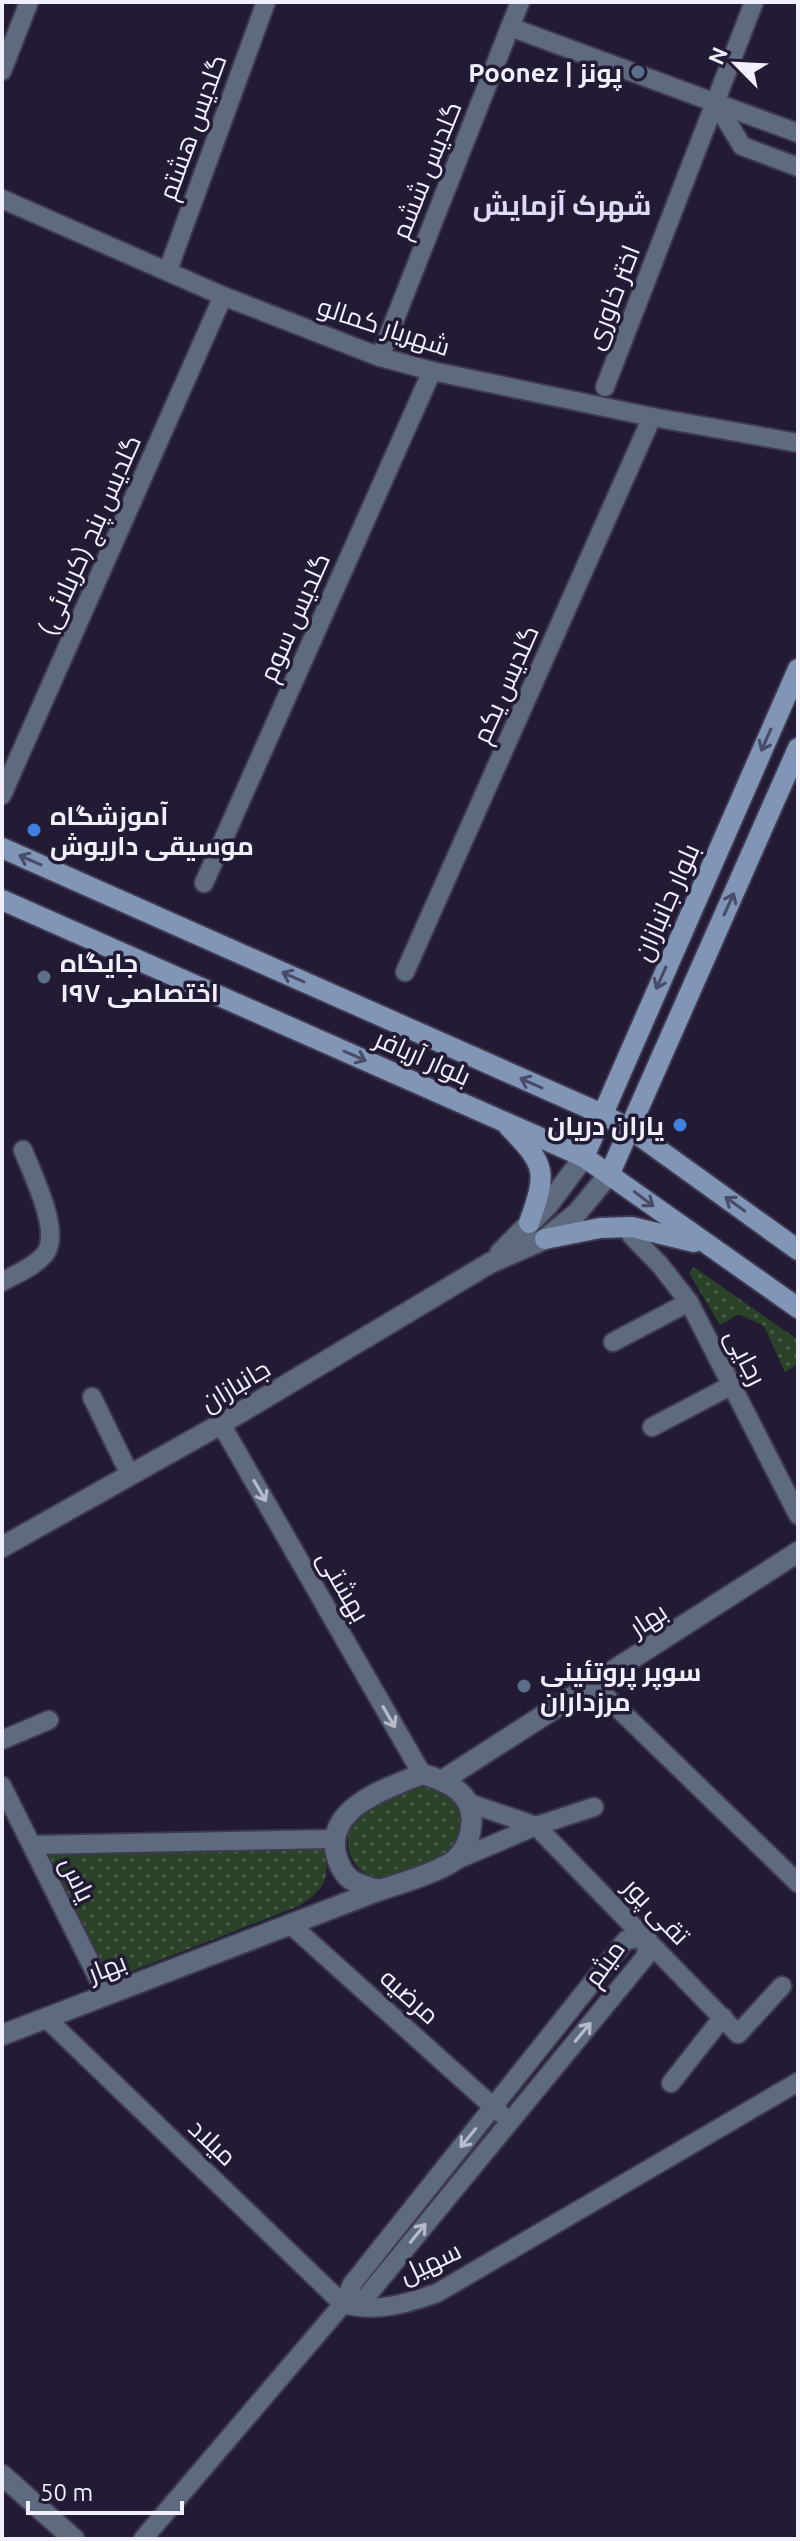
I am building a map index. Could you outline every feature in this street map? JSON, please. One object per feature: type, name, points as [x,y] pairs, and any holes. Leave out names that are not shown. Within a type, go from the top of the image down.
[{"type":"main road","name":"بلوار جانبازان","points":[[584,1157],[798,669]]},
{"type":"main road","points":[[610,1173],[798,748]]},
{"type":"main road","name":"بلوار آریافر","points":[[2,848],[602,1114],[630,1129],[798,1250]]},
{"type":"main road","name":"بلوار آریافر","points":[[2,900],[584,1157],[798,1308]]},
{"type":"main road","points":[[503,1121],[524,1143],[540,1167],[542,1188],[529,1223]]},
{"type":"main road","points":[[545,1239],[600,1228],[632,1227],[708,1245]]},
{"type":"street","points":[[2,71],[29,2]]},
{"type":"street","name":"گلدیس هشتم","points":[[168,270],[266,2]]},
{"type":"street","name":"گلدیس ششم","points":[[380,357],[520,2]]},
{"type":"street","name":"اختر خاوری","points":[[605,387],[754,2]]},
{"type":"street","points":[[510,27],[798,133]]},
{"type":"street","points":[[716,103],[742,146],[798,167]]},
{"type":"street","name":"شهریار کمالو","points":[[2,199],[223,296],[380,357],[432,371],[771,440]]},
{"type":"street","name":"گلدیس پنج (کربلائی)","points":[[2,795],[223,296]]},
{"type":"street","name":"گلدیس سوم","points":[[204,883],[432,371]]},
{"type":"street","name":"گلدیس یکم","points":[[405,972],[652,417]]},
{"type":"street","points":[[771,440],[798,443]]},
{"type":"street","points":[[771,440],[798,451]]},
{"type":"street","points":[[2,1282],[34,1265],[50,1243],[48,1219],[23,1150]]},
{"type":"street","name":"جانبازان","points":[[490,1263],[548,1205],[584,1157]]},
{"type":"street","name":"جانبازان","points":[[2,1547],[221,1424],[490,1263],[545,1239],[577,1213],[610,1173]]},
{"type":"street","name":"رجایی","points":[[631,1235],[689,1302],[798,1515]]},
{"type":"street","points":[[613,1342],[689,1302]]},
{"type":"street","points":[[652,1427],[732,1385]]},
{"type":"street","points":[[92,1397],[130,1475]]},
{"type":"street","name":"بهشتی","points":[[221,1424],[422,1774]]},
{"type":"street","name":"بهار","points":[[443,1780],[798,1552]]},
{"type":"street","points":[[594,1685],[798,1883]]},
{"type":"street","points":[[2,1740],[49,1720]]},
{"type":"street","points":[[454,1861],[464,1849],[470,1834],[472,1820],[469,1803],[443,1780],[422,1774],[352,1807],[337,1825],[333,1839],[340,1870],[348,1879],[380,1890],[454,1861],[536,1826],[594,1807]]},
{"type":"street","name":"یاس","points":[[2,1786],[106,1994]]},
{"type":"street","points":[[469,1803],[536,1826]]},
{"type":"street","name":"تقی پور","points":[[536,1826],[738,2034],[782,1986]]},
{"type":"street","points":[[33,1845],[333,1839]]},
{"type":"street","points":[[321,1913],[340,1870]]},
{"type":"street","name":"بهار","points":[[2,2035],[380,1890]]},
{"type":"street","name":"مرضیه","points":[[291,1925],[509,2121]]},
{"type":"street","name":"میثم","points":[[647,1937],[646,1956],[366,2297],[343,2304],[352,2284],[626,1940],[647,1937]]},
{"type":"street","points":[[671,2083],[723,2017]]},
{"type":"street","name":"میلاد","points":[[46,2018],[343,2304]]},
{"type":"street","name":"سهیل","points":[[343,2304],[364,2309],[388,2307],[437,2293],[798,2082]]},
{"type":"street","points":[[143,2539],[343,2304]]},
{"type":"street","points":[[2,2475],[74,2539]]},
{"type":"green space","points":[[694,1267],[798,1340],[798,1364],[785,1372],[764,1326],[739,1314],[720,1325],[689,1273]]},
{"type":"green space","points":[[421,1786],[443,1793],[458,1806],[463,1824],[456,1846],[435,1860],[389,1877],[379,1878],[361,1870],[350,1855],[348,1845],[352,1825],[373,1805]]},
{"type":"green space","points":[[323,1847],[326,1867],[324,1881],[315,1894],[299,1906],[109,1980],[47,1853]]},
{"type":"place","name":"Poonez | پونز","points":[[638,72]]},
{"type":"place","name":"آموزشگاه موسیقی داریوش","points":[[34,830]]},
{"type":"place","name":"جایگاه اختصاصی ۱۹۷","points":[[44,977]]},
{"type":"place","name":"یاران دریان","points":[[680,1125]]},
{"type":"place","name":"سوپر پروتئینی مرزداران","points":[[524,1686]]},
{"type":"district","name":"شهرک آزمایش","points":[[562,204]]}]
